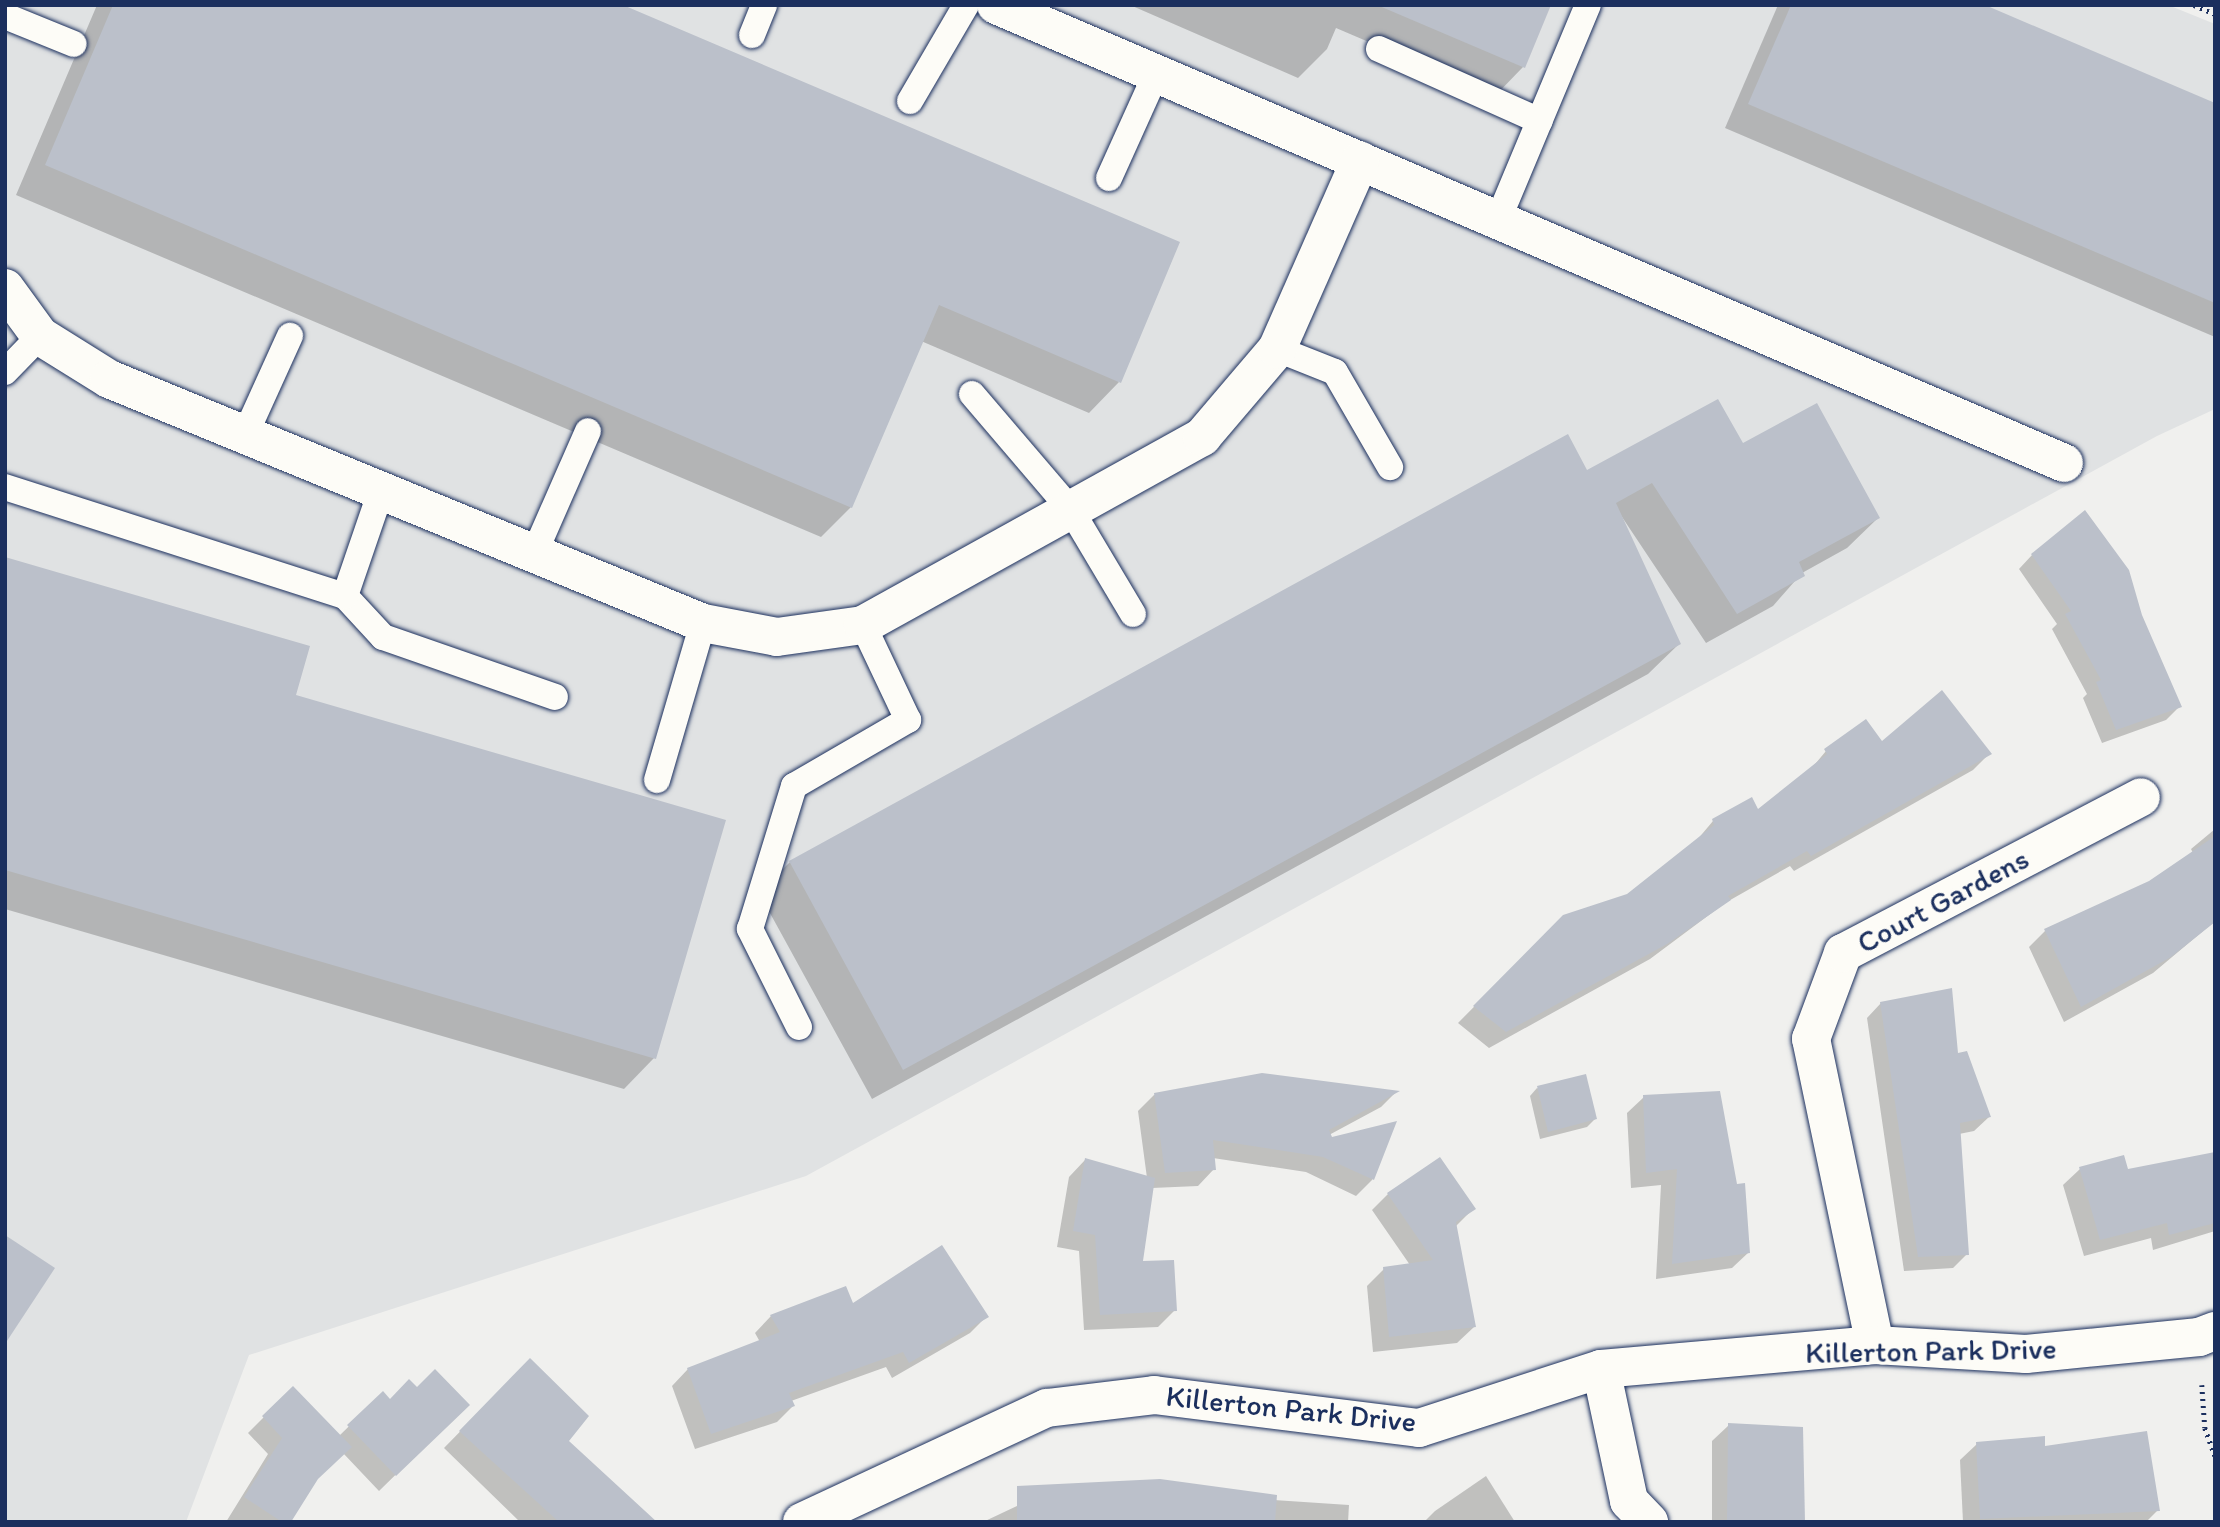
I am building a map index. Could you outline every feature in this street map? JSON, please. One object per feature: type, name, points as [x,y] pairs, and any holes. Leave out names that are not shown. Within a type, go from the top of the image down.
[{"type":"street","points":[[996,5],[2064,463]]},
{"type":"street","points":[[5,288],[40,336],[109,379],[704,623],[776,637],[863,625],[1202,437],[1277,349],[1360,161]]},
{"type":"street","name":"Court Gardens","points":[[1874,1345],[1811,1039],[1843,953],[2141,797]]},
{"type":"street","name":"Killerton Park Drive","points":[[802,1522],[1047,1408],[1154,1395],[1419,1427],[1601,1369],[1874,1345],[2026,1354],[2207,1334]]},
{"type":"street","points":[[1601,1369],[1629,1501],[1649,1522]]},
{"type":"lane","points":[[751,35],[764,5]]},
{"type":"lane","points":[[910,101],[966,5]]},
{"type":"lane","points":[[1498,220],[1588,5]]},
{"type":"lane","points":[[5,16],[74,44]]},
{"type":"lane","points":[[1379,49],[1540,121]]},
{"type":"lane","points":[[1108,178],[1156,74]]},
{"type":"lane","points":[[5,372],[40,336]]},
{"type":"lane","points":[[245,435],[290,336]]},
{"type":"lane","points":[[1277,349],[1335,372],[1390,467]]},
{"type":"lane","points":[[972,394],[1071,510],[1133,614]]},
{"type":"lane","points":[[534,554],[588,431]]},
{"type":"lane","points":[[5,487],[345,596],[383,637],[555,697]]},
{"type":"lane","points":[[345,596],[381,491]]},
{"type":"lane","points":[[657,780],[704,623]]},
{"type":"lane","points":[[799,1027],[750,929],[794,786],[908,720],[863,625]]},
{"type":"path","points":[[2194,5],[2215,14]]},
{"type":"path","points":[[2207,1334],[2206,1428],[2215,1455]]},
{"type":"shaded area","points":[[5,5],[2168,5],[2215,24],[2215,409],[2157,436],[806,1176],[249,1355],[186,1522],[5,1522]]},
{"type":"building","points":[[113,5],[623,5],[1180,242],[1121,383],[939,305],[852,508],[45,165]]},
{"type":"building","points":[[1377,5],[1551,5],[1525,68]]},
{"type":"building","points":[[1791,5],[1985,5],[2215,103],[2215,303],[1748,104]]},
{"type":"building","points":[[1718,399],[1743,443],[1817,403],[1880,518],[1799,562],[1805,576],[1737,614],[1652,483],[1616,503],[1681,644],[903,1070],[789,861],[1568,434],[1587,470]]},
{"type":"building","points":[[2085,510],[2129,570],[2142,615],[2182,707],[2116,730],[2096,682],[2101,680],[2065,614],[2071,611],[2031,554]]},
{"type":"building","points":[[5,557],[310,646],[296,695],[726,820],[656,1059],[5,870]]},
{"type":"building","points":[[1942,690],[1992,754],[1811,856],[1807,851],[1728,896],[1731,900],[1667,944],[1506,1032],[1473,1006],[1563,915],[1627,894],[1714,825],[1712,819],[1752,797],[1758,809],[1827,754],[1824,749],[1866,719],[1882,741]]},
{"type":"building","points":[[2215,836],[2215,922],[2171,957],[2081,1007],[2044,929],[2149,881]]},
{"type":"building","points":[[1952,988],[1958,1053],[1967,1051],[1991,1117],[1960,1123],[1969,1255],[1918,1257],[1880,1002]]},
{"type":"building","points":[[1262,1073],[1400,1091],[1329,1130],[1332,1137],[1397,1121],[1374,1180],[1323,1157],[1213,1140],[1216,1170],[1165,1173],[1154,1093]]},
{"type":"building","points":[[1586,1074],[1597,1119],[1548,1132],[1537,1086]]},
{"type":"building","points":[[1720,1091],[1737,1184],[1745,1183],[1750,1253],[1672,1264],[1677,1169],[1646,1173],[1643,1095]]},
{"type":"building","points":[[2215,1152],[2215,1223],[2169,1235],[2167,1223],[2100,1240],[2079,1167],[2124,1155],[2128,1169]]},
{"type":"building","points":[[1440,1157],[1476,1209],[1456,1222],[1476,1327],[1389,1337],[1383,1267],[1433,1260],[1387,1193]]},
{"type":"building","points":[[1085,1158],[1155,1178],[1143,1261],[1174,1260],[1177,1311],[1100,1315],[1095,1235],[1073,1231]]},
{"type":"building","points":[[5,1235],[55,1268],[5,1344]]},
{"type":"building","points":[[942,1245],[989,1317],[909,1363],[903,1352],[789,1393],[795,1406],[711,1434],[687,1368],[780,1332],[770,1315],[846,1286],[853,1303]]},
{"type":"building","points":[[530,1358],[589,1416],[569,1441],[657,1522],[559,1522],[459,1431]]},
{"type":"building","points":[[435,1369],[470,1405],[396,1476],[347,1425],[383,1391],[390,1399],[409,1379],[417,1387]]},
{"type":"building","points":[[293,1386],[352,1447],[318,1479],[291,1522],[282,1522],[244,1497],[282,1438],[262,1416]]},
{"type":"building","points":[[1728,1423],[1803,1427],[1805,1522],[1727,1522]]},
{"type":"building","points":[[2147,1431],[2160,1511],[1980,1519],[1976,1442],[2045,1436],[2045,1446]]},
{"type":"building","points":[[1160,1479],[1277,1495],[1275,1522],[1017,1522],[1017,1486]]}]
